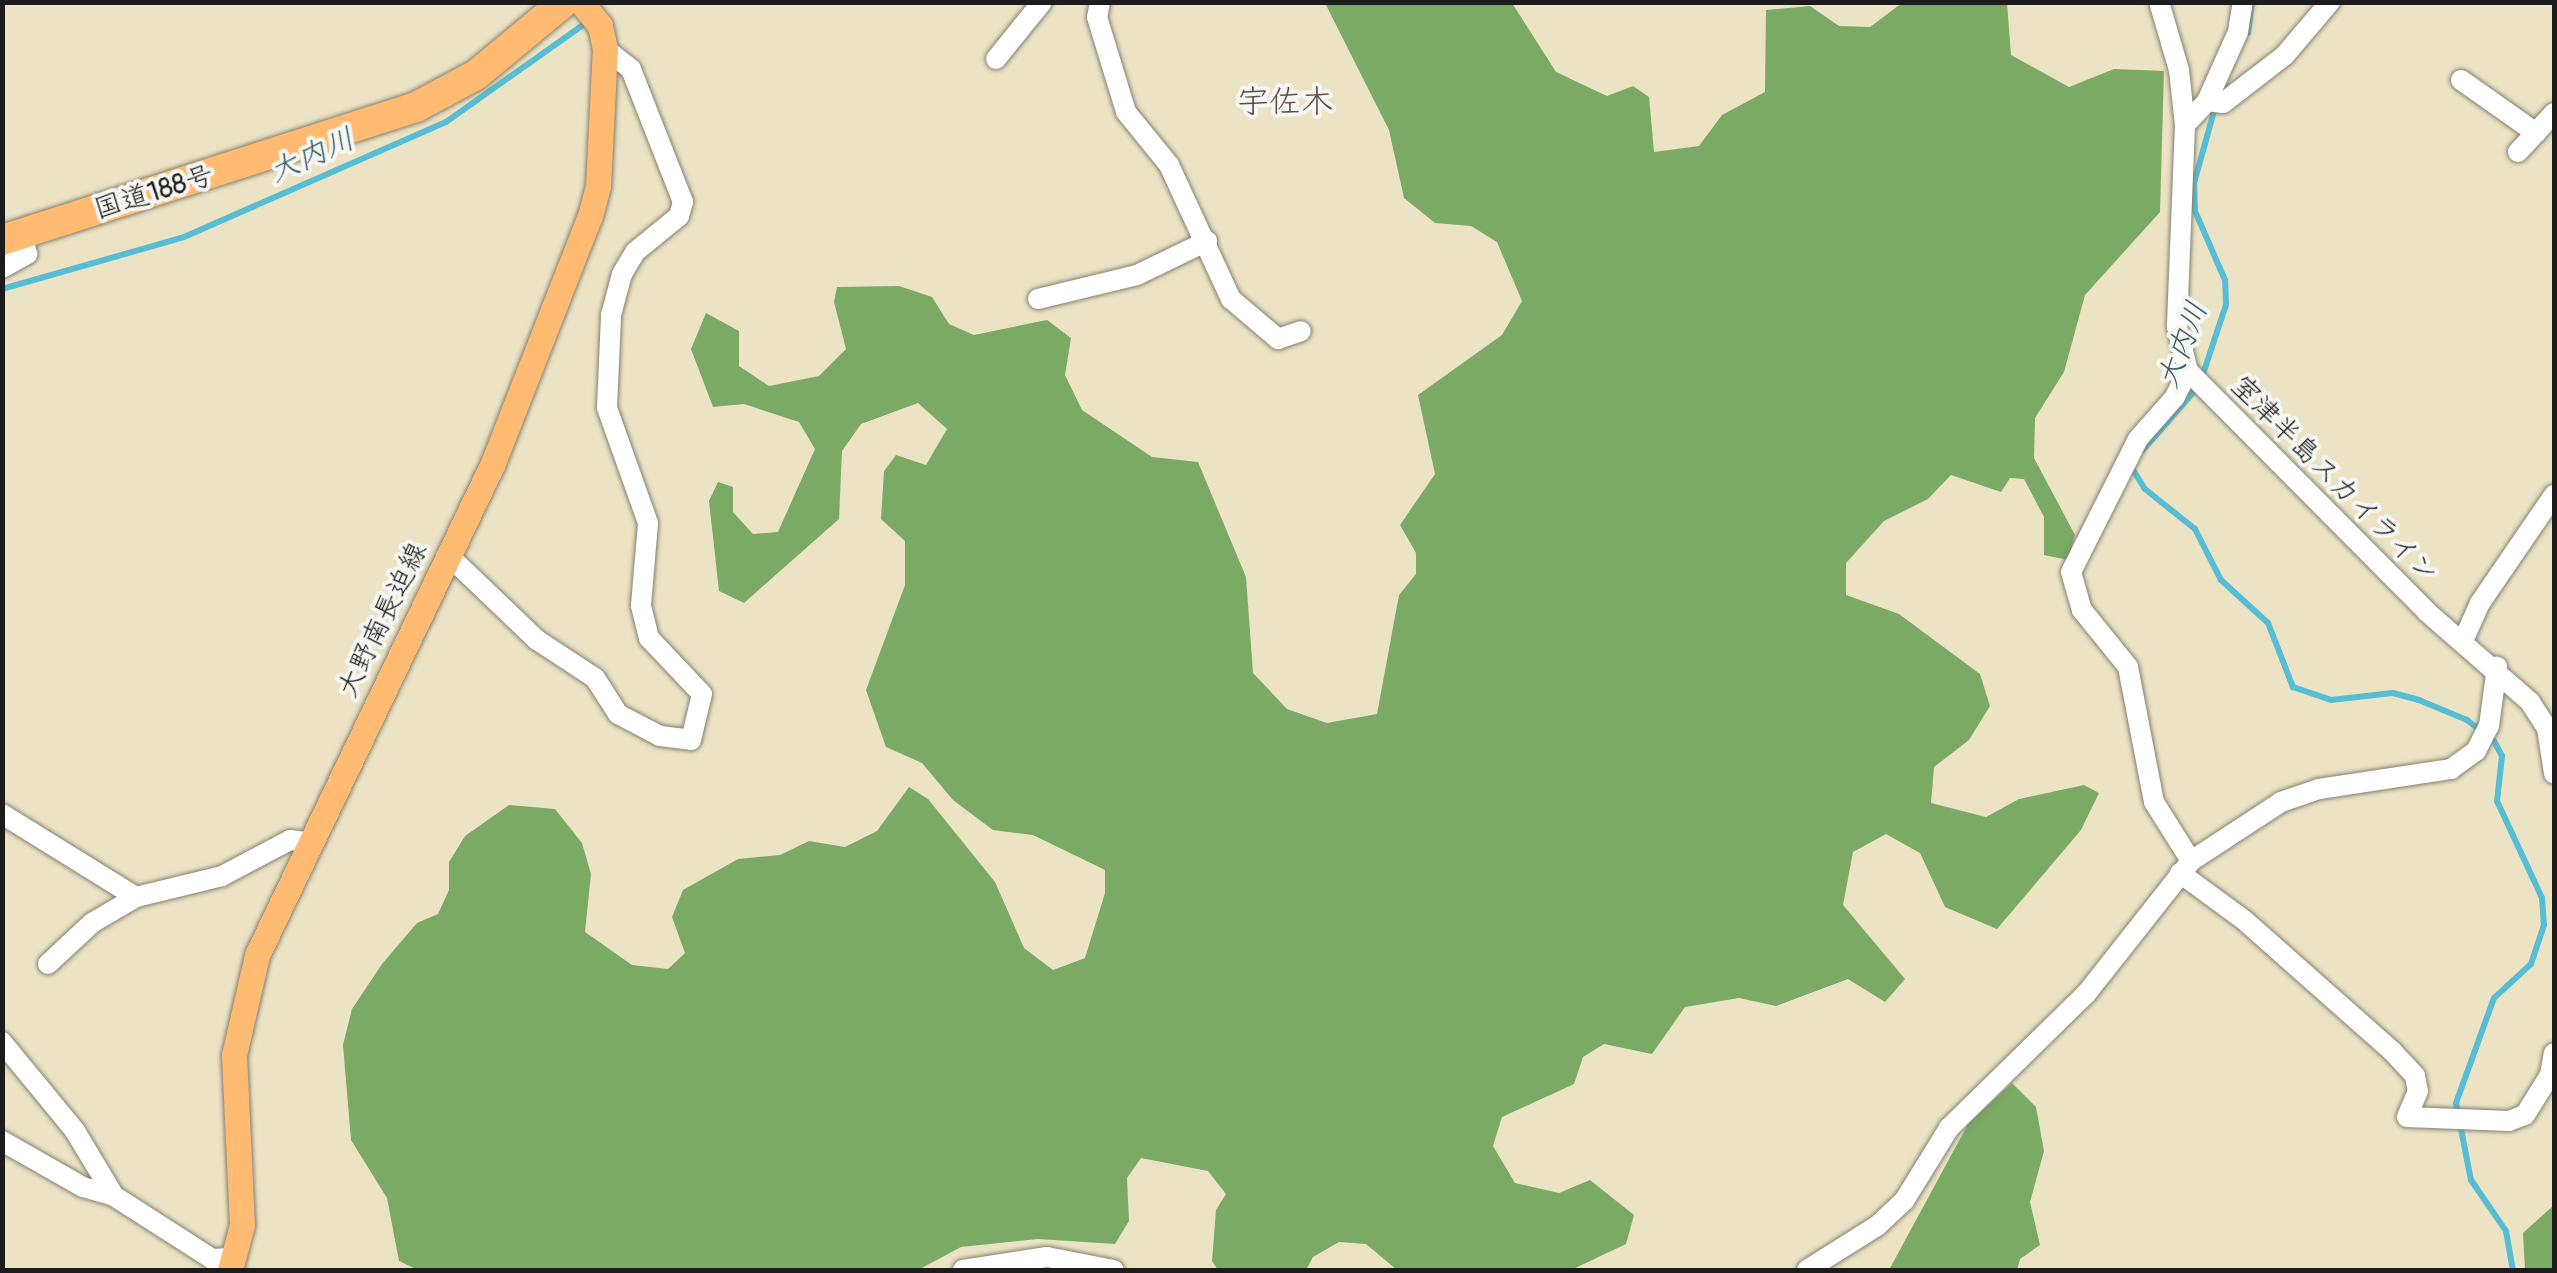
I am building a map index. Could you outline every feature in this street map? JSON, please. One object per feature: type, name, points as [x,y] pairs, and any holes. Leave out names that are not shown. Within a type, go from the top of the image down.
[{"type":"highway","name":"国道188号","points":[[12,237],[416,107],[587,17]]},
{"type":"main road","name":"大野南長迫線","points":[[232,1264],[242,1212],[234,1055],[257,955],[500,446],[590,216],[598,186],[587,17]]},
{"type":"street","points":[[996,58],[1042,2]]},
{"type":"street","points":[[1100,2],[1096,17],[1126,112],[1169,165],[1231,299],[1262,330],[1278,339],[1301,330]]},
{"type":"street","points":[[2160,2],[2179,70],[2185,125],[2177,327],[2188,371],[2175,398],[2138,439],[2070,572],[2082,610],[2128,667],[2154,802],[2186,867],[2415,1076],[2418,1091],[2407,1117],[2509,1121],[2526,1115],[2550,1076],[2554,1053]]},
{"type":"street","points":[[2213,103],[2238,32],[2243,2]]},
{"type":"street","points":[[2185,125],[2286,55],[2330,2]]},
{"type":"street","points":[[448,555],[537,640],[595,678],[618,714],[660,736],[691,740],[702,694],[649,638],[641,605],[648,523],[607,408],[607,354],[622,274],[679,216],[683,202],[631,69],[587,17]]},
{"type":"street","points":[[2461,80],[2536,132]]},
{"type":"street","points":[[2518,152],[2554,113]]},
{"type":"street","points":[[2,268],[27,254],[12,237]]},
{"type":"street","points":[[1038,299],[1137,275],[1207,242]]},
{"type":"street","name":"室津半島スカイライン","points":[[2188,371],[2463,641],[2496,667],[2551,728],[2554,773]]},
{"type":"street","points":[[2463,641],[2480,602],[2554,495]]},
{"type":"street","points":[[1807,1270],[1877,1226],[1904,1201],[1949,1128],[2086,994],[2186,867],[2281,802],[2318,789],[2451,769],[2476,751],[2489,726],[2496,667]]},
{"type":"street","points":[[2,814],[136,897]]},
{"type":"street","points":[[48,964],[92,923],[136,897],[222,876],[290,840],[308,842]]},
{"type":"street","points":[[2,1042],[82,1141],[114,1196]]},
{"type":"street","points":[[2,1141],[83,1188],[114,1196],[212,1259],[232,1264]]},
{"type":"street","points":[[964,1270],[1047,1257],[1114,1270]]},
{"type":"green space","points":[[1325,3],[1512,3],[1556,72],[1607,96],[1633,86],[1649,97],[1654,152],[1699,146],[1722,115],[1765,92],[1766,10],[1810,6],[1839,26],[1870,27],[1902,3],[2007,3],[2011,55],[2069,87],[2114,69],[2164,71],[2160,212],[2085,295],[2064,372],[2035,418],[2034,458],[2075,535],[2068,560],[2044,555],[2044,517],[2024,479],[2010,478],[2001,492],[1951,475],[1928,499],[1884,521],[1846,563],[1846,595],[1899,614],[1980,674],[1990,706],[1969,740],[1934,767],[1931,803],[1986,817],[2019,799],[2084,785],[2099,793],[2081,830],[1997,929],[1945,907],[1920,853],[1886,834],[1853,852],[1843,905],[1905,979],[1885,1002],[1848,979],[1776,1006],[1739,998],[1685,1007],[1652,1054],[1604,1044],[1583,1057],[1574,1084],[1502,1117],[1493,1146],[1515,1183],[1559,1193],[1590,1180],[1634,1215],[1626,1244],[1571,1270],[1397,1270],[1366,1244],[1339,1242],[1313,1257],[1306,1270],[1218,1270],[1212,1261],[1216,1210],[1226,1194],[1208,1171],[1141,1158],[1127,1178],[1129,1221],[1115,1244],[1038,1239],[961,1247],[918,1270],[418,1270],[399,1261],[387,1198],[351,1140],[343,1045],[352,1009],[382,964],[417,923],[438,914],[449,890],[449,862],[465,836],[509,805],[555,809],[582,843],[591,874],[585,932],[632,965],[668,969],[685,953],[672,917],[683,890],[738,859],[780,855],[809,841],[845,847],[877,831],[909,787],[928,799],[995,882],[1024,948],[1053,970],[1085,958],[1105,893],[1105,870],[1033,835],[993,830],[953,800],[922,763],[886,747],[866,690],[905,585],[905,541],[881,519],[884,471],[896,455],[926,465],[947,429],[918,403],[861,424],[842,451],[839,519],[744,603],[719,591],[709,501],[718,482],[733,487],[733,512],[753,534],[778,532],[815,449],[799,422],[744,404],[713,407],[691,349],[706,313],[739,331],[739,366],[769,386],[819,376],[846,349],[834,302],[837,287],[899,286],[932,297],[949,324],[974,335],[1047,320],[1071,338],[1065,375],[1082,410],[1152,457],[1198,462],[1246,577],[1253,673],[1287,709],[1327,723],[1377,714],[1399,595],[1416,574],[1416,553],[1400,525],[1435,474],[1418,395],[1502,335],[1522,301],[1497,242],[1471,226],[1435,223],[1404,198],[1389,130]]},
{"type":"green space","points":[[2012,1083],[2036,1107],[2044,1151],[2030,1202],[2040,1245],[2020,1259],[2017,1270],[1889,1270],[1968,1124]]},
{"type":"green space","points":[[2554,1205],[2554,1270],[2525,1270],[2523,1233]]},
{"type":"waterway","name":"大内川","points":[[2248,33],[2252,2]]},
{"type":"waterway","name":"大内川","points":[[2,289],[184,237],[446,122],[590,20]]},
{"type":"waterway","name":"大内川","points":[[2202,377],[2226,305],[2225,280],[2195,211],[2194,183],[2215,108]]},
{"type":"waterway","name":"大内川","points":[[2143,450],[2197,388]]},
{"type":"waterway","name":"大内川","points":[[2133,470],[2145,489],[2195,529],[2221,580],[2268,623],[2293,687],[2331,700],[2393,693],[2419,700],[2467,720],[2494,741],[2502,756],[2497,801],[2542,898],[2544,925],[2531,964],[2494,998],[2456,1103],[2471,1180],[2506,1231],[2513,1270]]},
{"type":"district","name":"宇佐木","points":[[1285,102]]}]
